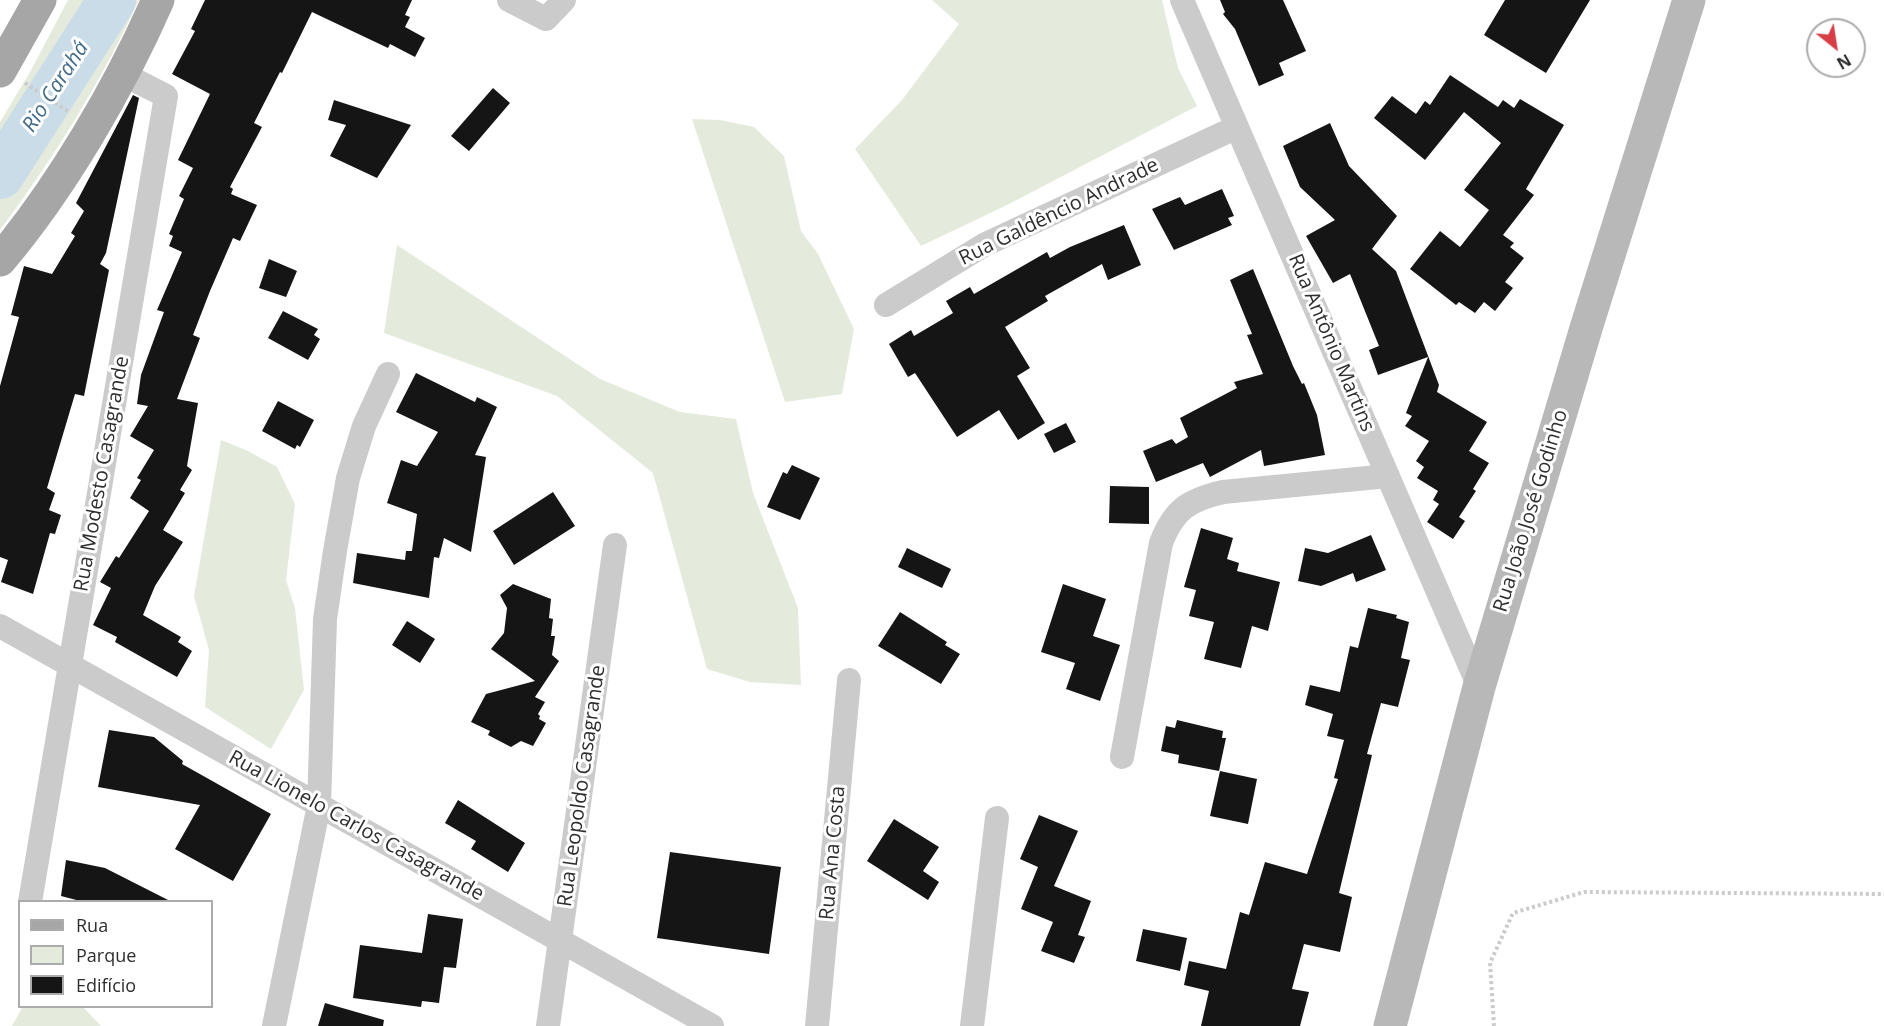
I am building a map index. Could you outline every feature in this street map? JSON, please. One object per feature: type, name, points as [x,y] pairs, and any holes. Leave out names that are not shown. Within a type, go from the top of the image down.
[{"type":"main road","points":[[0,71],[40,0]]},
{"type":"main road","points":[[0,260],[48,197],[92,127],[158,0]]},
{"type":"street","points":[[509,0],[546,19],[564,0]]},
{"type":"street","name":"Rua Antônio Martins","points":[[1182,0],[1479,687]]},
{"type":"street","name":"Rua João José Godinho","points":[[1390,1026],[1479,687],[1583,336],[1689,0]]},
{"type":"street","name":"Rua Modesto Casagrande","points":[[30,900],[166,96],[121,73]]},
{"type":"street","name":"Rua Galdêncio Andrade","points":[[886,305],[984,245],[1237,127]]},
{"type":"street","points":[[274,1026],[319,805],[325,619],[335,551],[348,478],[364,426],[388,374]]},
{"type":"street","points":[[1122,757],[1161,543],[1169,522],[1183,508],[1200,498],[1223,492],[1388,476]]},
{"type":"street","name":"Rua Leopoldo Casagrande","points":[[549,1026],[615,545]]},
{"type":"street","name":"Rua Lionelo Carlos Casagrande","points":[[0,626],[712,1026]]},
{"type":"street","name":"Rua Ana Costa","points":[[817,1026],[849,680]]},
{"type":"street","points":[[972,1026],[997,818]]},
{"type":"path","points":[[29,86],[73,114]]},
{"type":"path","points":[[1494,1026],[1490,963],[1513,914],[1584,892],[1884,894]]},
{"type":"green space","points":[[68,0],[139,0],[76,119],[0,230],[0,122],[30,72]]},
{"type":"green space","points":[[932,0],[1162,0],[1178,68],[1197,106],[1007,205],[921,246],[855,149],[902,100],[959,24]]},
{"type":"green space","points":[[692,119],[720,120],[754,127],[784,156],[801,231],[818,254],[854,329],[842,394],[785,402]]},
{"type":"green space","points":[[397,245],[600,379],[680,412],[736,419],[753,493],[798,608],[801,685],[750,682],[707,669],[653,473],[557,396],[384,333]]},
{"type":"green space","points":[[221,440],[246,450],[277,467],[295,504],[286,580],[295,608],[304,690],[271,749],[205,707],[209,650],[194,596]]},
{"type":"green space","points":[[22,1008],[84,1008],[101,1026],[12,1026]]},
{"type":"building","points":[[205,0],[412,0],[405,15],[410,17],[405,27],[425,38],[415,57],[390,44],[388,48],[312,12],[254,123],[262,127],[230,187],[233,189],[231,194],[257,205],[240,241],[233,238],[210,291],[193,335],[200,338],[177,399],[198,403],[187,466],[192,470],[180,490],[185,493],[163,530],[183,542],[155,586],[143,615],[181,637],[178,642],[192,651],[177,677],[115,642],[117,637],[93,625],[111,588],[100,582],[116,556],[119,558],[149,511],[130,498],[141,480],[137,478],[154,450],[130,436],[148,406],[137,404],[141,375],[164,312],[157,310],[182,252],[169,246],[173,236],[169,234],[184,199],[179,196],[193,168],[178,160],[210,94],[172,74],[195,31],[191,29]]},
{"type":"building","points":[[1220,0],[1283,0],[1306,51],[1279,63],[1284,75],[1259,86],[1235,29],[1223,14],[1225,12]]},
{"type":"building","points":[[1505,0],[1590,0],[1546,73],[1484,35]]},
{"type":"building","points":[[1450,75],[1498,107],[1503,100],[1514,108],[1520,99],[1564,125],[1526,189],[1534,195],[1503,235],[1514,243],[1510,247],[1524,258],[1505,282],[1513,288],[1495,311],[1484,302],[1475,313],[1459,302],[1456,305],[1410,269],[1440,231],[1460,247],[1489,210],[1464,190],[1501,143],[1464,112],[1425,160],[1374,118],[1392,96],[1416,114],[1425,101],[1430,105]]},
{"type":"building","points":[[493,88],[510,103],[469,151],[451,136]]},
{"type":"building","points":[[133,95],[139,98],[106,253],[100,264],[109,270],[84,396],[75,394],[47,488],[55,493],[49,510],[61,515],[55,534],[50,533],[33,594],[1,582],[8,560],[0,557],[0,386],[19,317],[11,315],[24,266],[52,274],[75,236],[71,233],[84,211],[76,203]]},
{"type":"building","points":[[334,100],[411,125],[377,178],[330,156],[346,125],[328,120]]},
{"type":"building","points":[[1330,123],[1349,166],[1397,216],[1372,249],[1396,271],[1439,385],[1437,392],[1487,422],[1469,451],[1489,463],[1473,489],[1476,491],[1459,517],[1465,521],[1453,539],[1427,522],[1439,504],[1433,500],[1438,491],[1417,478],[1424,467],[1416,461],[1429,441],[1405,426],[1412,416],[1406,413],[1428,357],[1378,375],[1369,350],[1379,346],[1350,274],[1333,283],[1306,236],[1335,220],[1300,187],[1283,146]]},
{"type":"building","points":[[1222,189],[1234,216],[1228,218],[1232,225],[1174,250],[1152,209],[1180,197],[1185,205]]},
{"type":"building","points":[[1124,225],[1141,265],[1108,280],[1102,264],[1045,296],[1048,301],[1005,327],[1030,368],[1017,376],[1045,423],[1018,440],[999,410],[957,437],[915,373],[908,377],[889,344],[911,330],[914,336],[953,313],[946,301],[970,287],[974,294],[1047,252],[1050,258],[1070,247]]},
{"type":"building","points":[[269,259],[297,271],[286,297],[259,288]]},
{"type":"building","points":[[1253,269],[1293,366],[1302,384],[1304,383],[1317,415],[1325,455],[1264,466],[1261,450],[1210,477],[1203,463],[1156,482],[1143,451],[1172,439],[1176,444],[1188,437],[1180,418],[1237,388],[1234,382],[1263,374],[1247,335],[1252,334],[1230,280]]},
{"type":"building","points":[[283,311],[318,329],[314,335],[320,339],[308,360],[268,338]]},
{"type":"building","points":[[416,373],[475,402],[477,397],[497,407],[475,455],[486,457],[471,552],[444,538],[439,558],[434,557],[429,598],[353,583],[357,553],[405,560],[406,551],[412,551],[417,514],[387,503],[401,460],[417,466],[438,432],[396,412]]},
{"type":"building","points":[[278,401],[314,420],[300,447],[297,445],[295,449],[262,431]]},
{"type":"building","points":[[1066,423],[1076,442],[1054,453],[1044,434]]},
{"type":"building","points":[[792,465],[820,478],[800,520],[767,507],[783,472],[787,474]]},
{"type":"building","points":[[1110,486],[1149,487],[1149,524],[1109,523]]},
{"type":"building","points":[[553,492],[575,526],[514,565],[493,531]]},
{"type":"building","points":[[1201,528],[1233,538],[1227,559],[1239,563],[1237,571],[1280,582],[1268,631],[1252,626],[1241,668],[1204,659],[1214,622],[1189,616],[1196,590],[1184,587]]},
{"type":"building","points":[[1371,535],[1386,570],[1356,582],[1353,573],[1321,586],[1298,581],[1305,548],[1328,553]]},
{"type":"building","points":[[907,548],[951,569],[942,588],[898,567]]},
{"type":"building","points":[[513,584],[551,599],[549,618],[553,619],[551,636],[555,636],[552,655],[559,661],[535,697],[545,702],[538,714],[539,719],[546,723],[533,746],[521,741],[511,747],[488,735],[490,731],[471,722],[486,694],[535,681],[491,649],[504,633],[507,608],[500,595]]},
{"type":"building","points":[[1063,584],[1106,599],[1093,636],[1120,645],[1100,701],[1066,689],[1075,663],[1041,652]]},
{"type":"building","points":[[1368,608],[1397,615],[1396,618],[1409,622],[1401,658],[1410,660],[1398,707],[1381,703],[1367,754],[1372,755],[1339,893],[1352,897],[1340,952],[1304,944],[1292,989],[1309,992],[1300,1026],[1201,1026],[1209,991],[1184,985],[1189,961],[1226,969],[1240,912],[1249,915],[1265,862],[1307,874],[1338,779],[1334,778],[1344,740],[1327,736],[1333,714],[1305,705],[1310,685],[1340,692],[1350,646],[1358,648]]},
{"type":"building","points":[[900,612],[947,642],[945,645],[960,654],[941,684],[878,646]]},
{"type":"building","points":[[407,621],[435,639],[420,663],[392,645]]},
{"type":"building","points":[[1177,720],[1223,731],[1222,738],[1226,738],[1219,771],[1178,763],[1179,755],[1161,751],[1166,726],[1175,728]]},
{"type":"building","points":[[109,730],[154,737],[183,761],[182,764],[271,814],[233,881],[175,849],[200,805],[98,787]]},
{"type":"building","points":[[1220,771],[1257,779],[1248,824],[1210,816]]},
{"type":"building","points":[[458,800],[525,843],[508,872],[471,849],[476,841],[445,823]]},
{"type":"building","points":[[1039,815],[1078,831],[1054,886],[1091,901],[1078,935],[1085,937],[1074,963],[1041,951],[1053,922],[1021,909],[1038,867],[1020,859]]},
{"type":"building","points":[[894,819],[939,847],[923,871],[939,882],[928,900],[867,861]]},
{"type":"building","points":[[670,852],[781,867],[769,954],[657,938]]},
{"type":"building","points":[[66,860],[105,868],[168,900],[76,900],[61,896]]},
{"type":"building","points":[[428,914],[463,919],[456,968],[444,967],[439,1003],[422,1001],[421,1007],[353,998],[360,945],[422,953]]},
{"type":"building","points":[[1143,929],[1187,938],[1180,971],[1136,961]]},
{"type":"building","points":[[325,1003],[384,1020],[383,1026],[318,1026]]},
{"type":"waterway","name":"Rio Carahá","points":[[0,175],[112,0]]}]
